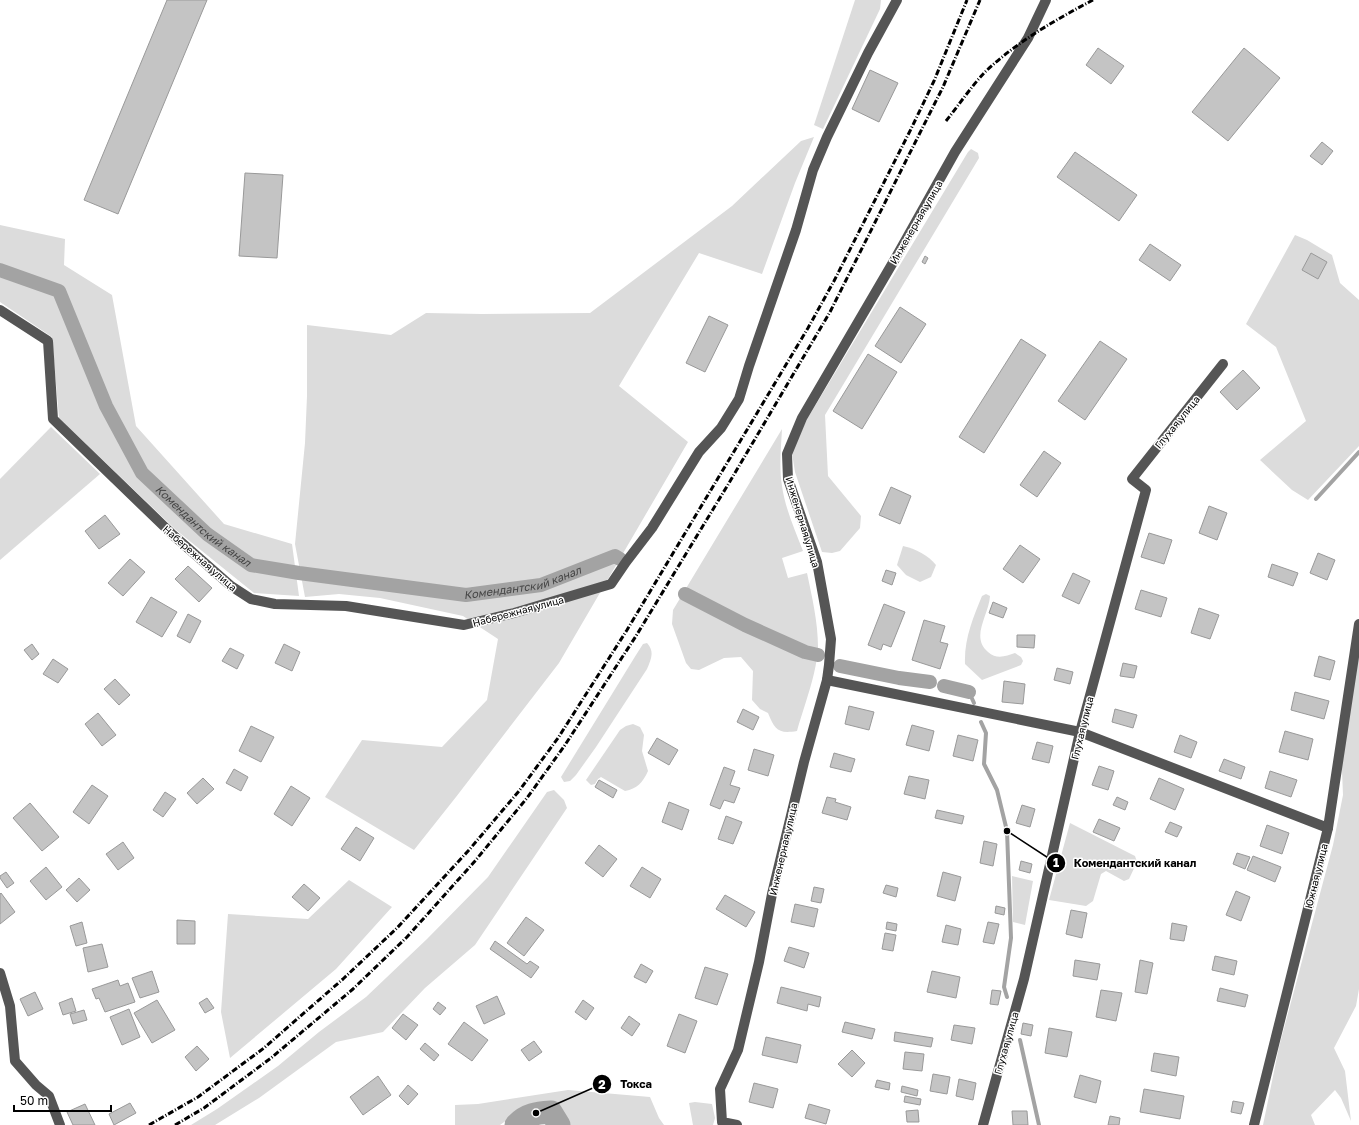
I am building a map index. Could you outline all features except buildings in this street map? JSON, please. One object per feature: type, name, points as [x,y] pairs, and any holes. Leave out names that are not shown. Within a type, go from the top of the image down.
[{"type":"street","name":"Набережная улица","points":[[0,310],[48,341],[53,419],[173,535],[231,586],[251,599],[275,604],[346,606],[464,625],[514,613],[612,584],[626,562],[652,528],[698,452],[721,428],[739,399],[796,230],[813,170],[827,137],[868,53],[897,0]]},
{"type":"street","name":"Инженерная улица","points":[[737,1125],[722,1122],[720,1089],[738,1050],[759,962],[772,894],[794,800],[827,680],[831,639],[817,562],[788,479],[787,454],[802,418],[895,259],[955,152],[1028,38],[1046,0]]},
{"type":"street","name":"Глухая улица","points":[[982,1125],[1024,979],[1080,732],[1146,490],[1132,478],[1223,364]]},
{"type":"street","name":"Южная улица","points":[[1254,1125],[1328,828],[1359,624]]},
{"type":"street","points":[[827,680],[1080,732],[1328,828]]},
{"type":"street","points":[[0,973],[10,1006],[15,1061],[36,1085],[49,1096],[60,1125]]},
{"type":"shaded area","points":[[855,0],[881,0],[880,9],[823,129],[814,125]]},
{"type":"shaded area","points":[[814,137],[795,183],[762,274],[699,253],[619,386],[688,442],[559,663],[414,850],[325,797],[362,740],[442,747],[487,700],[498,639],[463,616],[380,598],[339,594],[305,597],[295,544],[305,443],[307,396],[307,325],[391,335],[426,313],[590,313],[732,206],[801,141]]},
{"type":"shaded area","points":[[971,149],[978,153],[979,158],[825,415],[828,476],[861,516],[860,528],[840,551],[832,553],[822,552],[795,472],[792,453],[806,421]]},
{"type":"shaded area","points":[[0,225],[65,239],[64,265],[112,295],[136,426],[224,524],[292,544],[299,596],[254,593],[176,530],[59,418],[52,337],[0,302]]},
{"type":"shaded area","points":[[1295,235],[1307,240],[1332,255],[1340,283],[1359,300],[1359,446],[1308,500],[1292,490],[1260,460],[1306,421],[1276,347],[1246,324]]},
{"type":"shaded area","points":[[51,427],[100,474],[0,560],[0,479]]},
{"type":"shaded area","points":[[782,429],[780,465],[783,494],[803,551],[782,558],[788,578],[807,573],[813,600],[818,638],[817,657],[813,678],[797,731],[791,732],[778,730],[768,713],[760,709],[752,700],[753,671],[741,657],[724,658],[699,670],[691,669],[686,663],[672,624],[673,610]]},
{"type":"shaded area","points":[[903,546],[921,553],[933,561],[936,565],[931,577],[920,582],[906,575],[897,565]]},
{"type":"shaded area","points":[[986,594],[990,596],[980,633],[983,646],[988,652],[995,656],[1002,657],[1015,653],[1021,657],[1023,661],[1021,665],[982,680],[965,664],[965,655],[972,621],[982,596]]},
{"type":"shaded area","points":[[647,643],[652,653],[647,669],[576,775],[570,781],[564,782],[561,777],[643,644]]},
{"type":"shaded area","points":[[1359,653],[1359,989],[1356,1006],[1334,1048],[1345,1071],[1351,1121],[1341,1098],[1335,1090],[1311,1115],[1315,1125],[1263,1125],[1279,1047],[1333,845],[1343,795],[1341,746]]},
{"type":"shaded area","points":[[633,724],[640,727],[644,735],[642,751],[648,771],[644,778],[636,787],[625,791],[601,777],[595,784],[591,785],[586,780],[620,730]]},
{"type":"shaded area","points":[[554,790],[564,800],[567,808],[475,945],[425,988],[383,1032],[336,1042],[259,1098],[215,1125],[191,1125],[217,1109],[278,1066],[319,1032],[366,997],[427,939],[488,877],[547,792]]},
{"type":"shaded area","points":[[1070,823],[1135,856],[1137,862],[1129,879],[1124,881],[1106,871],[1101,874],[1093,901],[1086,906],[1049,900]]},
{"type":"shaded area","points":[[1012,876],[1033,881],[1025,925],[1013,922]]},
{"type":"shaded area","points":[[349,880],[392,907],[336,969],[230,1058],[221,1012],[228,914],[308,919]]},
{"type":"shaded area","points":[[568,1090],[650,1097],[659,1118],[664,1125],[562,1125],[553,1110],[536,1109],[515,1114],[500,1125],[455,1125],[455,1105],[478,1104]]},
{"type":"shaded area","points":[[695,1102],[712,1104],[715,1118],[713,1125],[693,1125],[689,1103]]},
{"type":"waterway","name":"Комендантский канал","points":[[0,270],[59,291],[106,406],[142,473],[207,534],[251,565],[299,573],[466,595],[541,585],[615,556],[620,559]]},
{"type":"waterway","points":[[1316,499],[1359,452]]},
{"type":"waterway","name":"Комендантский канал","points":[[685,594],[745,625],[805,652],[818,655]]},
{"type":"waterway","name":"Комендантский канал","points":[[840,666],[899,678],[930,682]]},
{"type":"waterway","name":"Комендантский канал","points":[[944,686],[969,692]]},
{"type":"waterway","name":"Комендантский канал","points":[[969,692],[974,703]]},
{"type":"waterway","name":"Комендантский канал","points":[[981,722],[986,733],[984,764],[997,790],[1007,831],[1011,938],[1004,987],[1007,997]]},
{"type":"waterway","name":"Комендантский канал","points":[[1020,1040],[1039,1125]]},
{"type":"waterway","points":[[516,1125],[528,1116],[551,1112],[559,1125]]},
{"type":"railway","points":[[149,1125],[198,1097],[264,1048],[343,979],[397,928],[469,850],[519,791],[558,738],[627,630],[808,328],[834,281],[911,129],[934,81],[967,0]]},
{"type":"railway","points":[[175,1125],[204,1108],[271,1058],[353,989],[407,937],[475,861],[527,798],[565,745],[636,636],[830,312],[943,87],[980,0]]},
{"type":"railway","points":[[946,121],[979,78],[996,62],[1036,33],[1093,0]]},
{"type":"place","name":"Комендантский канал","points":[[1007,831]]},
{"type":"place","name":"Токса","points":[[536,1113]]}]
